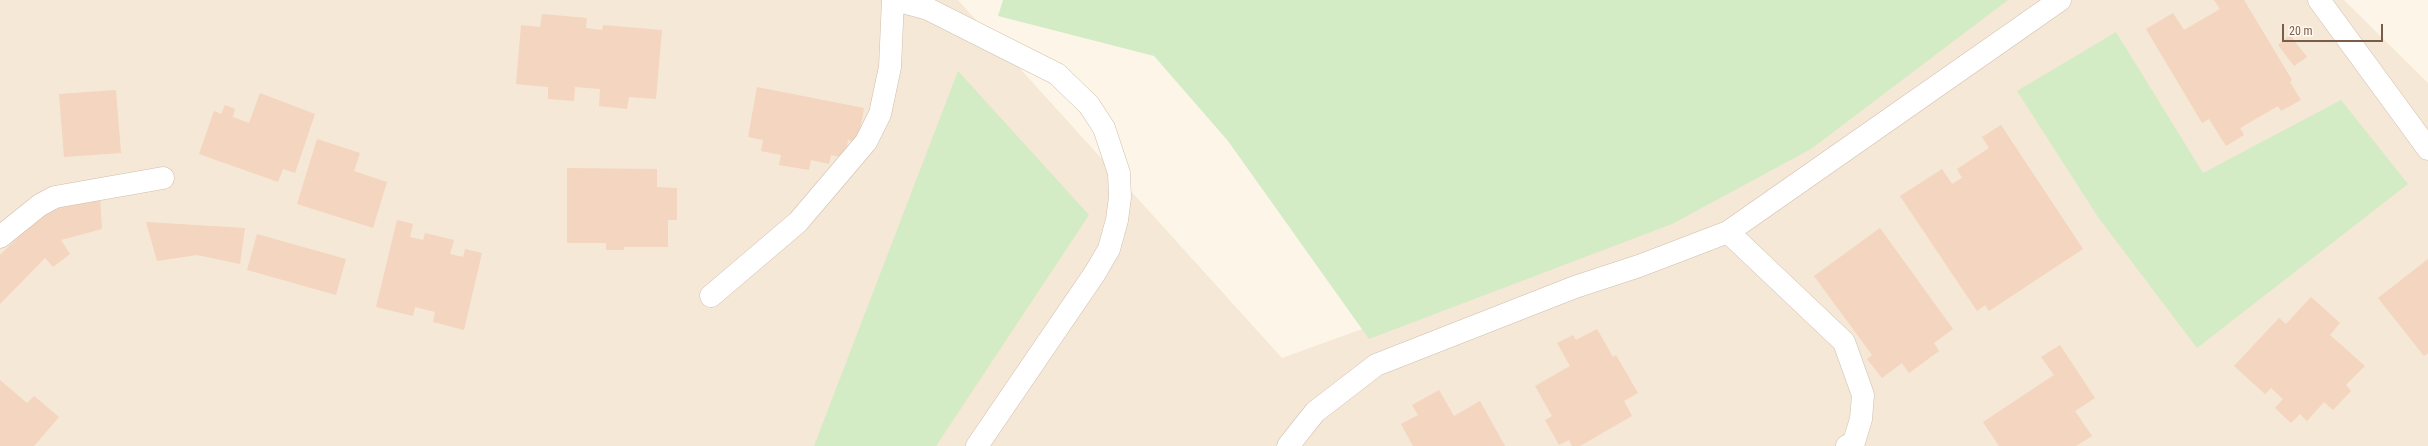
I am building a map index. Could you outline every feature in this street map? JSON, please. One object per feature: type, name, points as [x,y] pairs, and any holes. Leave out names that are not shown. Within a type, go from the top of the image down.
[{"type":"street","points":[[711,296],[798,222],[866,142],[880,114],[890,67],[894,0],[928,5],[1057,74],[1089,105],[1104,128],[1119,173],[1120,197],[1117,220],[1109,249],[1095,273],[977,446]]},
{"type":"street","points":[[1288,446],[1315,412],[1376,365],[1575,287],[1639,266],[1728,232],[2060,0]]},
{"type":"street","points":[[2319,0],[2428,149]]},
{"type":"street","points":[[0,237],[40,204],[55,197],[163,178]]},
{"type":"street","points":[[1728,232],[1844,342],[1863,395],[1861,419],[1854,442],[1847,446]]},
{"type":"shaded area","points":[[0,0],[958,0],[1282,358],[1644,227],[1951,0],[2344,0],[2428,83],[2428,446],[0,446]]},
{"type":"green space","points":[[1003,0],[2008,0],[1811,149],[1672,224],[1369,339],[1228,141],[1154,56],[998,16]]},
{"type":"green space","points":[[2116,32],[2203,173],[2341,100],[2408,184],[2197,348],[2098,217],[2017,91]]},
{"type":"green space","points":[[958,71],[1089,215],[936,446],[814,446]]},
{"type":"building","points":[[2214,0],[2244,0],[2292,80],[2290,82],[2301,100],[2281,111],[2278,106],[2240,128],[2244,135],[2226,146],[2209,119],[2202,123],[2146,29],[2173,13],[2184,30],[2220,9]]},
{"type":"building","points":[[542,14],[587,18],[586,28],[602,30],[603,25],[662,30],[656,99],[629,97],[627,109],[599,106],[600,89],[575,87],[574,101],[548,99],[548,87],[516,84],[521,25],[540,27]]},
{"type":"building","points":[[2290,35],[2307,57],[2294,66],[2278,45]]},
{"type":"building","points":[[757,87],[864,108],[858,142],[848,140],[845,158],[831,155],[829,164],[811,160],[809,170],[779,165],[781,155],[761,151],[763,140],[748,137]]},
{"type":"building","points":[[116,90],[121,153],[64,157],[59,94]]},
{"type":"building","points":[[260,93],[315,114],[295,173],[283,169],[278,182],[199,154],[214,111],[221,114],[225,105],[235,109],[233,117],[249,123]]},
{"type":"building","points":[[2001,125],[2083,249],[1989,311],[1985,305],[1977,311],[1900,196],[1942,169],[1952,184],[1962,178],[1957,169],[1989,148],[1982,137]]},
{"type":"building","points":[[317,139],[360,153],[354,171],[387,182],[373,228],[297,204]]},
{"type":"building","points":[[567,168],[657,169],[657,187],[677,188],[677,220],[668,220],[668,247],[624,247],[624,250],[606,250],[606,243],[567,243]]},
{"type":"building","points":[[100,197],[102,229],[61,240],[70,254],[53,267],[45,258],[0,304],[0,255],[43,212]]},
{"type":"building","points":[[397,220],[413,224],[410,237],[423,240],[425,233],[454,240],[450,254],[463,257],[465,249],[482,253],[464,330],[433,322],[435,312],[415,307],[413,316],[376,307]]},
{"type":"building","points":[[146,222],[245,228],[240,264],[197,255],[157,261]]},
{"type":"building","points":[[1880,228],[1953,329],[1934,343],[1939,351],[1909,373],[1902,363],[1882,378],[1867,359],[1872,355],[1814,276]]},
{"type":"building","points":[[257,234],[346,259],[336,295],[247,270]]},
{"type":"building","points":[[2428,259],[2428,353],[2424,356],[2378,298]]},
{"type":"building","points":[[2311,297],[2340,323],[2330,335],[2365,366],[2346,385],[2351,391],[2333,410],[2324,402],[2307,421],[2300,414],[2291,423],[2275,408],[2283,399],[2271,388],[2265,394],[2234,366],[2279,318],[2286,324]]},
{"type":"building","points":[[1597,329],[1613,357],[1616,355],[1638,393],[1624,401],[1632,416],[1580,446],[1572,446],[1569,440],[1559,445],[1545,420],[1552,416],[1535,386],[1570,366],[1557,343],[1573,335],[1576,340]]},
{"type":"building","points":[[2060,345],[2095,398],[2075,411],[2092,436],[2076,446],[1999,446],[1983,422],[2054,375],[2041,357]]},
{"type":"building","points":[[0,380],[27,403],[34,396],[59,417],[34,446],[0,446]]},
{"type":"building","points":[[1439,390],[1454,416],[1480,401],[1505,446],[1413,446],[1401,424],[1418,415],[1412,405]]}]
